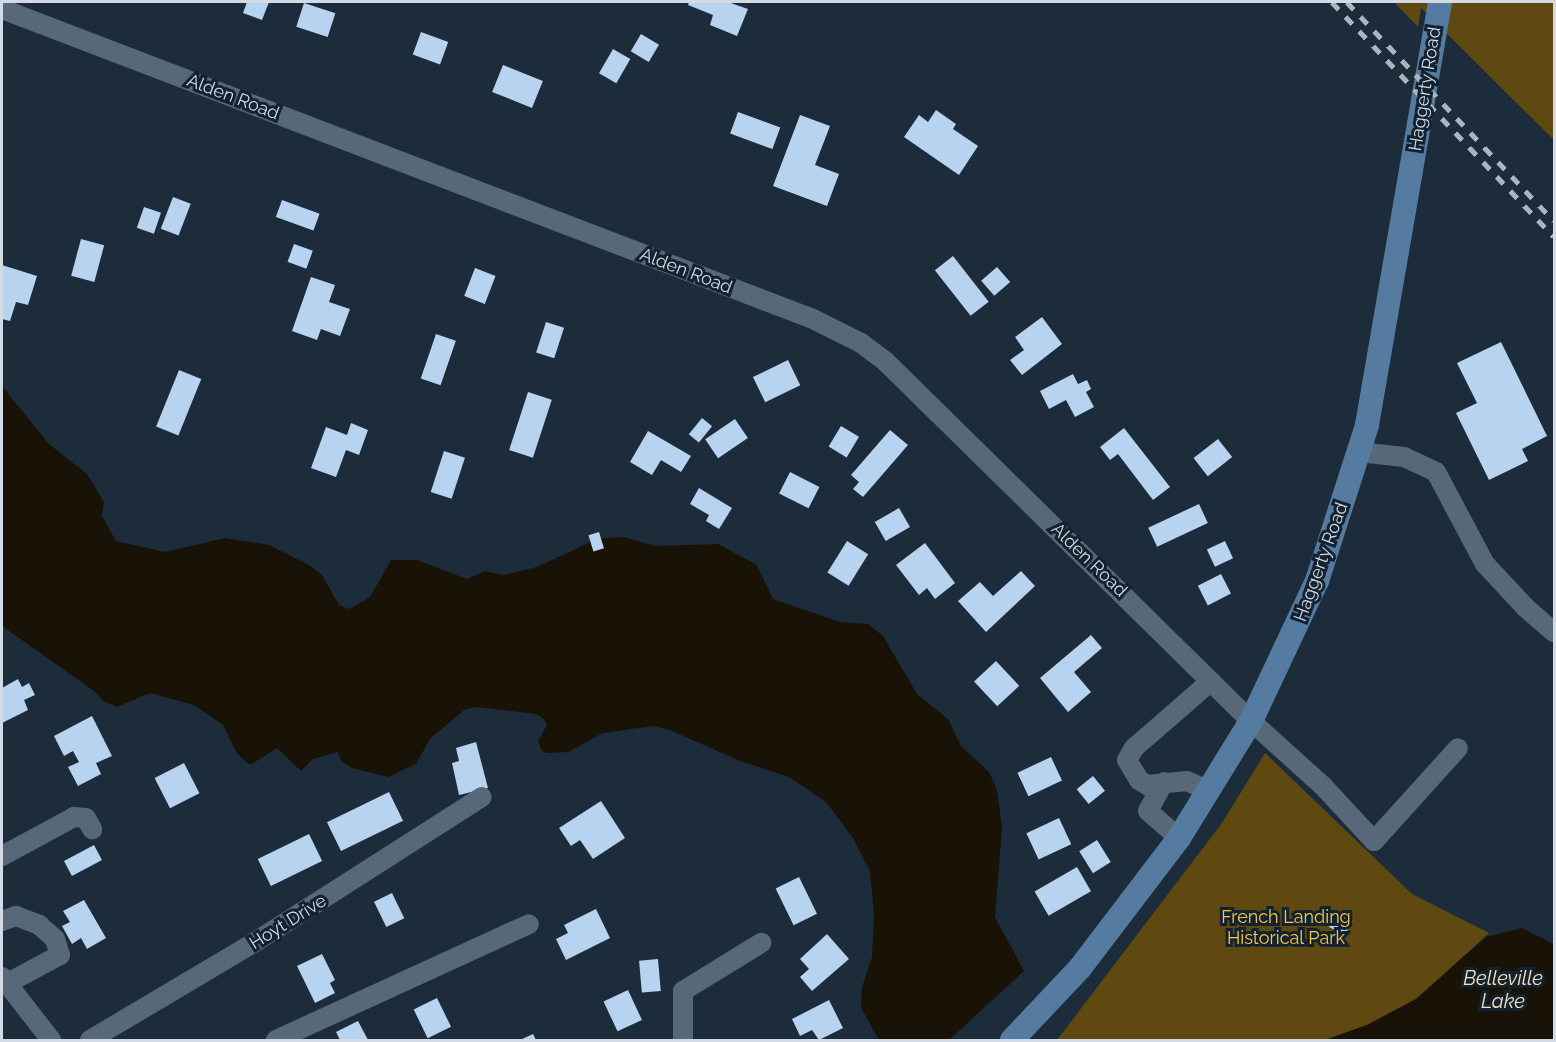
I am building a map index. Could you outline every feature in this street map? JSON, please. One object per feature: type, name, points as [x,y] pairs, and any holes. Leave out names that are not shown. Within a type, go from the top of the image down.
[{"type":"main road","name":"Haggerty Road","points":[[1012,1041],[1080,968],[1179,838],[1251,721],[1317,581],[1359,452],[1385,335],[1440,2]]},
{"type":"street","name":"Alden Road","points":[[2,9],[839,330],[885,361],[1251,721],[1323,786],[1374,841],[1458,748]]},
{"type":"street","points":[[1359,452],[1404,457],[1436,472],[1485,564],[1526,609],[1554,632]]},
{"type":"street","points":[[1210,791],[1187,781],[1147,785],[1139,780],[1127,760],[1134,748],[1211,681]]},
{"type":"street","points":[[1164,782],[1148,811],[1179,838]]},
{"type":"street","name":"Hoyt Drive","points":[[90,1041],[255,942],[482,797]]},
{"type":"street","points":[[2,856],[74,817],[86,818],[92,829]]},
{"type":"street","points":[[2,921],[16,916],[39,925],[55,939],[60,954],[4,980],[51,1041]]},
{"type":"street","points":[[276,1041],[529,924]]},
{"type":"street","points":[[682,1041],[683,991],[761,943]]},
{"type":"green space","points":[[1394,2],[1554,2],[1554,140],[1421,8],[1418,27]]},
{"type":"green space","name":"French Landing Historical Park","points":[[1265,753],[1412,894],[1489,933],[1416,999],[1367,1025],[1325,1040],[1057,1040],[1222,823]]},
{"type":"water","points":[[2,386],[49,444],[87,474],[104,502],[102,516],[116,541],[165,552],[225,538],[269,545],[309,565],[322,575],[339,605],[349,609],[370,597],[391,560],[417,560],[467,579],[485,571],[502,575],[537,567],[597,539],[624,537],[655,546],[718,544],[757,565],[773,599],[840,622],[868,624],[883,636],[917,694],[948,719],[961,746],[989,772],[997,790],[1002,828],[995,917],[1024,971],[949,1040],[879,1040],[861,1008],[862,987],[872,957],[874,915],[870,871],[853,838],[826,802],[789,777],[740,761],[670,730],[653,726],[603,733],[568,752],[547,753],[542,751],[538,741],[547,725],[544,719],[536,714],[476,707],[464,710],[430,739],[416,764],[388,777],[352,768],[341,761],[338,752],[313,759],[301,771],[277,748],[250,765],[237,754],[223,725],[194,705],[150,693],[117,707],[103,701],[94,691],[2,626]]},
{"type":"water","name":"Belleville Lake","points":[[1522,928],[1554,944],[1554,1040],[1325,1040],[1367,1025],[1416,999],[1486,937]]},
{"type":"building","points":[[247,2],[269,2],[262,20],[243,13]]},
{"type":"building","points":[[689,2],[728,2],[748,9],[737,36],[710,25],[713,15],[688,5]]},
{"type":"building","points":[[304,3],[335,13],[328,37],[296,27]]},
{"type":"building","points":[[421,32],[448,42],[440,64],[413,55]]},
{"type":"building","points":[[641,34],[659,45],[649,62],[631,51]]},
{"type":"building","points":[[613,49],[630,59],[616,83],[599,73]]},
{"type":"building","points":[[503,65],[543,81],[532,108],[492,92]]},
{"type":"building","points":[[936,110],[956,124],[953,129],[978,146],[959,175],[904,137],[919,115],[928,122]]},
{"type":"building","points":[[738,112],[780,127],[772,149],[730,134]]},
{"type":"building","points":[[800,115],[830,126],[815,165],[839,174],[827,206],[773,186]]},
{"type":"building","points":[[173,197],[191,204],[179,236],[161,229]]},
{"type":"building","points":[[282,200],[320,214],[313,231],[276,217]]},
{"type":"building","points":[[144,207],[161,213],[154,234],[137,228]]},
{"type":"building","points":[[81,239],[104,245],[94,282],[71,276]]},
{"type":"building","points":[[294,244],[313,251],[306,269],[288,262]]},
{"type":"building","points":[[953,256],[989,302],[971,316],[935,270]]},
{"type":"building","points":[[2,265],[37,276],[28,305],[16,302],[10,321],[2,319]]},
{"type":"building","points":[[997,267],[1010,282],[994,296],[981,281]]},
{"type":"building","points":[[475,268],[496,276],[485,304],[464,296]]},
{"type":"building","points":[[311,277],[335,285],[329,302],[350,309],[340,336],[321,329],[317,340],[292,331]]},
{"type":"building","points":[[1042,317],[1062,344],[1022,375],[1010,360],[1024,350],[1015,337]]},
{"type":"building","points":[[546,322],[564,328],[554,358],[536,352]]},
{"type":"building","points":[[436,334],[456,341],[441,385],[421,378]]},
{"type":"building","points":[[1501,342],[1547,436],[1522,449],[1528,461],[1489,480],[1456,413],[1477,403],[1457,363]]},
{"type":"building","points":[[788,360],[800,385],[765,402],[753,377]]},
{"type":"building","points":[[179,370],[201,379],[178,436],[156,427]]},
{"type":"building","points":[[1073,374],[1078,384],[1087,380],[1091,389],[1086,392],[1094,407],[1075,417],[1066,400],[1049,409],[1040,391]]},
{"type":"building","points":[[528,392],[552,400],[533,458],[509,450]]},
{"type":"building","points":[[702,418],[712,426],[699,443],[689,434]]},
{"type":"building","points":[[735,419],[748,438],[718,458],[705,439]]},
{"type":"building","points":[[351,423],[368,430],[359,455],[346,450],[336,477],[311,468],[326,427],[347,435]]},
{"type":"building","points":[[841,426],[859,437],[847,457],[829,447]]},
{"type":"building","points":[[1124,428],[1170,487],[1153,500],[1118,454],[1110,460],[1100,447]]},
{"type":"building","points":[[890,430],[908,445],[863,497],[853,489],[859,482],[851,475]]},
{"type":"building","points":[[648,431],[691,456],[681,472],[661,460],[652,475],[630,462]]},
{"type":"building","points":[[1218,439],[1232,457],[1208,476],[1194,458]]},
{"type":"building","points":[[444,451],[465,458],[452,499],[431,492]]},
{"type":"building","points":[[790,472],[819,487],[809,508],[779,493]]},
{"type":"building","points":[[699,488],[732,508],[719,529],[706,521],[709,515],[690,504]]},
{"type":"building","points":[[1199,504],[1208,523],[1157,547],[1148,528]]},
{"type":"building","points":[[899,508],[910,527],[886,541],[875,522]]},
{"type":"building","points":[[599,532],[604,548],[593,551],[588,535]]},
{"type":"building","points":[[847,541],[868,554],[849,586],[827,572]]},
{"type":"building","points":[[1225,541],[1233,558],[1215,567],[1207,549]]},
{"type":"building","points":[[925,543],[955,583],[935,599],[927,588],[919,595],[896,565]]},
{"type":"building","points":[[1021,571],[1035,586],[986,632],[958,601],[980,582],[993,596]]},
{"type":"building","points":[[1221,574],[1231,594],[1208,605],[1198,586]]},
{"type":"building","points":[[1091,635],[1102,648],[1074,672],[1091,692],[1068,712],[1040,678]]},
{"type":"building","points":[[996,661],[1019,686],[997,706],[974,681]]},
{"type":"building","points":[[18,679],[22,687],[29,683],[35,695],[24,700],[28,710],[2,723],[2,688]]},
{"type":"building","points":[[92,716],[112,756],[96,763],[101,774],[78,786],[68,767],[79,762],[73,751],[64,756],[54,736]]},
{"type":"building","points":[[476,742],[488,788],[459,795],[452,763],[459,761],[456,748]]},
{"type":"building","points":[[1051,757],[1062,781],[1028,796],[1017,773]]},
{"type":"building","points":[[184,763],[199,793],[170,808],[155,778]]},
{"type":"building","points":[[1093,776],[1105,791],[1089,804],[1077,789]]},
{"type":"building","points":[[389,792],[403,821],[341,851],[327,822]]},
{"type":"building","points":[[601,801],[625,838],[593,859],[580,840],[571,846],[559,828]]},
{"type":"building","points":[[1059,818],[1071,844],[1039,859],[1026,833]]},
{"type":"building","points":[[309,834],[322,861],[271,886],[258,859]]},
{"type":"building","points":[[1097,840],[1111,862],[1093,873],[1079,851]]},
{"type":"building","points":[[94,845],[102,860],[72,876],[64,861]]},
{"type":"building","points":[[1077,867],[1091,891],[1049,916],[1035,892]]},
{"type":"building","points":[[799,877],[817,914],[794,925],[776,888]]},
{"type":"building","points":[[392,893],[404,918],[386,927],[374,902]]},
{"type":"building","points":[[84,900],[106,938],[87,949],[81,938],[72,944],[62,926],[70,922],[63,911]]},
{"type":"building","points":[[596,909],[610,938],[566,960],[556,939],[568,933],[564,925]]},
{"type":"building","points":[[1337,912],[1353,921],[1345,936],[1329,927]]},
{"type":"building","points":[[827,934],[849,959],[812,991],[800,977],[809,969],[800,959]]},
{"type":"building","points":[[322,954],[335,980],[330,983],[335,993],[315,1003],[297,966]]},
{"type":"building","points":[[658,959],[661,991],[642,993],[639,961]]},
{"type":"building","points":[[628,990],[642,1020],[617,1031],[604,1001]]},
{"type":"building","points":[[437,998],[451,1027],[428,1038],[414,1009]]},
{"type":"building","points":[[829,1000],[843,1028],[819,1040],[812,1030],[800,1036],[792,1019]]},
{"type":"building","points":[[358,1021],[368,1040],[340,1040],[336,1032]]},
{"type":"building","points":[[533,1034],[536,1040],[520,1040]]},
{"type":"railway","points":[[1332,2],[1554,237]]},
{"type":"railway","points":[[1347,2],[1554,221]]}]
